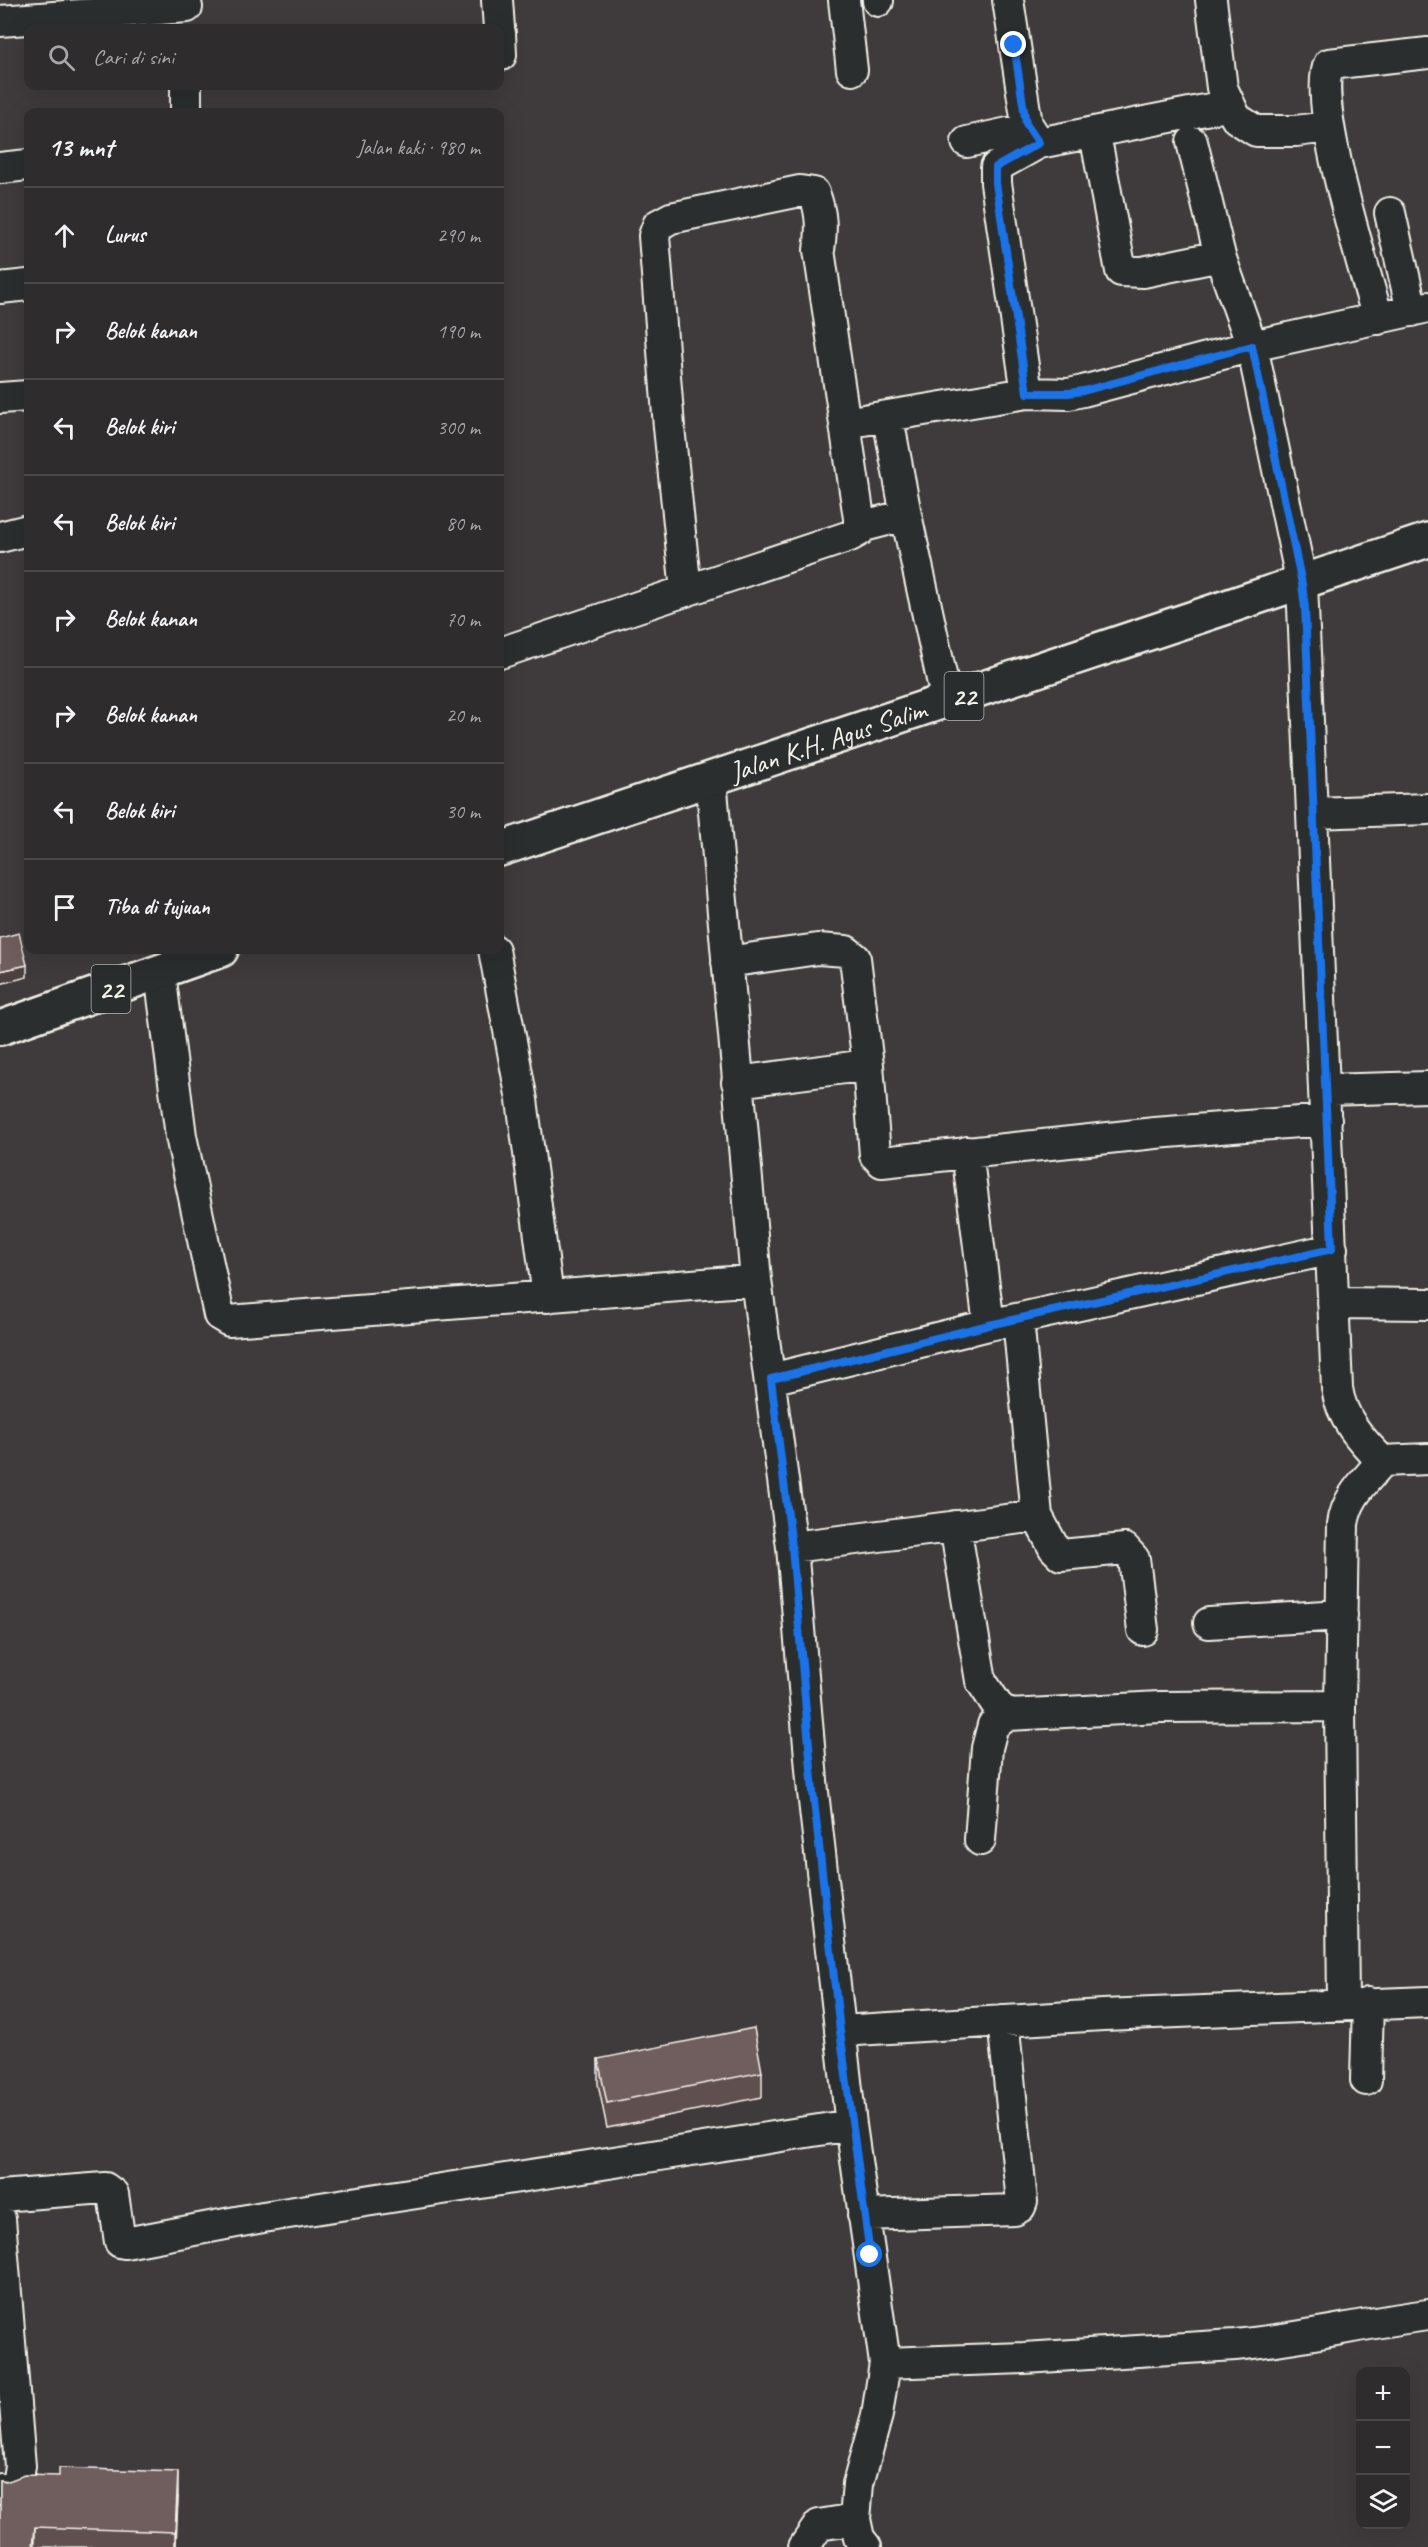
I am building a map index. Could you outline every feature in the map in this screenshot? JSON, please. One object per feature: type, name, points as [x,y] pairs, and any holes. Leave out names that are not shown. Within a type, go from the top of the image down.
[{"type":"highway","name":"Jalan K.H. Agus Salim","points":[[504,848],[948,702],[1428,540]]},
{"type":"highway","name":"22","points":[[0,1028],[210,954]]},
{"type":"street","points":[[496,0],[498,24]]},
{"type":"street","points":[[844,0],[852,69]]},
{"type":"street","points":[[1008,0],[1033,134]]},
{"type":"street","points":[[1211,0],[1222,88],[1236,118],[1256,131],[1296,131],[1328,127]]},
{"type":"street","points":[[0,21],[186,12]]},
{"type":"street","points":[[1378,319],[1328,127],[1325,73],[1329,64],[1428,53]]},
{"type":"street","points":[[186,90],[186,108]]},
{"type":"street","points":[[967,142],[1022,130],[1033,134],[1230,105]]},
{"type":"street","points":[[1027,393],[996,183],[996,167],[1033,134]]},
{"type":"street","points":[[1191,142],[1220,256],[1252,346],[1302,584],[1339,1400],[1342,1412],[1355,1431],[1382,1461]]},
{"type":"street","points":[[1098,150],[1121,271],[1143,272],[1220,256]]},
{"type":"street","points":[[0,168],[24,165]]},
{"type":"street","points":[[504,652],[686,591],[856,534],[860,527],[819,250],[822,230],[821,210],[814,193],[800,191],[671,218],[658,225],[654,236],[686,591]]},
{"type":"street","points":[[845,423],[1027,393],[1083,391],[1252,346],[1420,309],[1390,213]]},
{"type":"street","points":[[0,288],[24,285]]},
{"type":"street","points":[[0,399],[24,396]]},
{"type":"street","points":[[888,417],[906,515],[948,702]]},
{"type":"street","points":[[860,527],[906,515]]},
{"type":"street","points":[[0,537],[24,531]]},
{"type":"street","points":[[711,779],[756,1280],[792,1547],[813,1792],[850,2125],[885,2363],[877,2415],[858,2484],[855,2519],[859,2538],[866,2547]]},
{"type":"street","points":[[1314,813],[1428,809]]},
{"type":"street","points":[[727,962],[818,949],[846,951],[855,958],[868,1065],[875,1155],[882,1162],[1155,1133],[1326,1120]]},
{"type":"street","points":[[495,954],[522,1100],[548,1297]]},
{"type":"street","points":[[160,972],[181,1136],[219,1315],[223,1319],[240,1320],[756,1280]]},
{"type":"street","points":[[737,1082],[868,1065]]},
{"type":"street","points":[[1324,1090],[1428,1088]]},
{"type":"street","points":[[967,1152],[1004,1322],[1037,1516],[1054,1548],[1061,1555],[1125,1550],[1130,1552],[1134,1559],[1143,1630]]},
{"type":"street","points":[[771,1379],[1004,1322],[1332,1249]]},
{"type":"street","points":[[1333,1303],[1428,1304]]},
{"type":"street","points":[[1366,2080],[1356,2003],[1340,1706],[1345,1509],[1353,1495],[1382,1461],[1428,1460]]},
{"type":"street","points":[[792,1547],[1037,1516]]},
{"type":"street","points":[[955,1526],[981,1681],[997,1705],[1008,1715]]},
{"type":"street","points":[[1209,1623],[1342,1615]]},
{"type":"street","points":[[980,1840],[987,1748],[993,1725],[1008,1715],[1160,1707],[1340,1706]]},
{"type":"street","points":[[840,2031],[1356,2003],[1428,2002]]},
{"type":"street","points":[[863,2215],[1015,2210],[1020,2207],[1022,2202],[1015,2121],[1003,2022]]},
{"type":"street","points":[[0,2196],[105,2188],[113,2194],[118,2235],[120,2242],[125,2243],[223,2223],[850,2125]]},
{"type":"street","points":[[0,2219],[20,2466],[17,2484],[8,2490],[0,2489]]},
{"type":"street","points":[[885,2363],[1236,2346],[1428,2315]]},
{"type":"street","points":[[804,2547],[819,2525],[855,2519]]},
{"type":"building","points":[[19,933],[27,965],[0,971],[0,938]]},
{"type":"building","points":[[754,2028],[762,2072],[607,2103],[598,2059]]},
{"type":"building","points":[[59,2468],[178,2472],[175,2532],[35,2527],[33,2547],[0,2547],[0,2481],[6,2482],[24,2475],[59,2476]]},
{"type":"route","points":[[870,2255],[850,2125],[813,1792],[792,1547],[771,1379],[989,1325],[1332,1249],[1305,608],[1302,584],[1252,346],[1083,391],[1027,393],[996,183],[996,167],[1039,143],[1026,124],[1014,45]]}]
